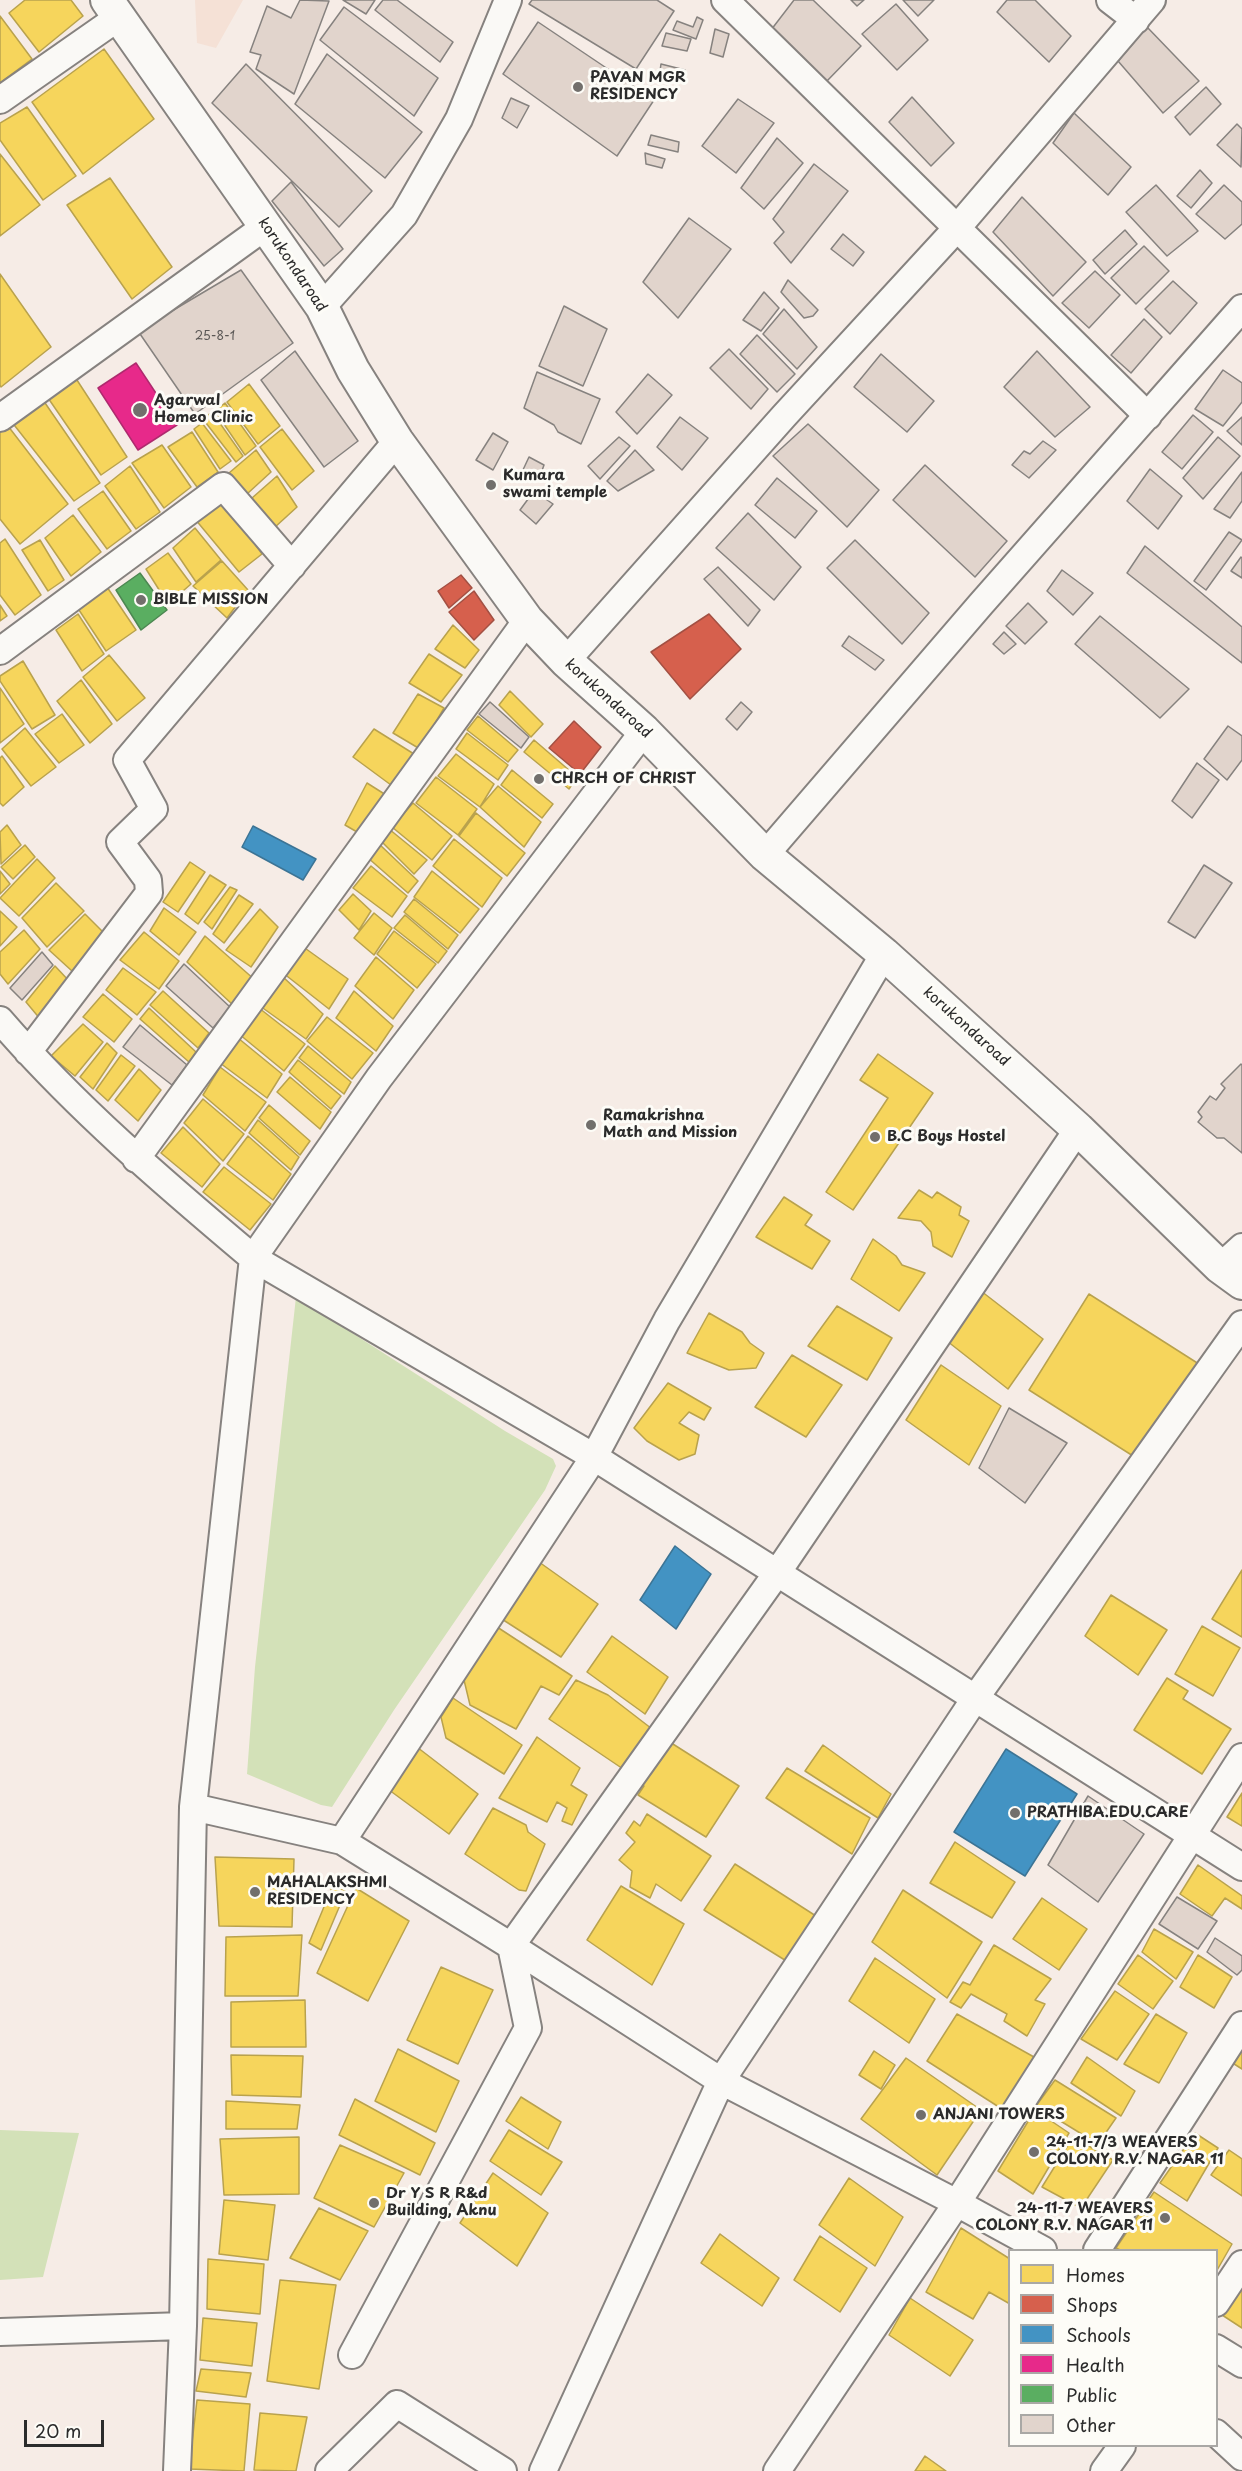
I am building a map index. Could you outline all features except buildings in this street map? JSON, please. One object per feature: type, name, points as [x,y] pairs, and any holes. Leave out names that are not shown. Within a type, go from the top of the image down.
[{"type":"main road","name":"korukondaroad","points":[[113,8],[322,307],[353,370],[397,441],[527,620],[566,661],[644,731],[765,855],[884,954],[1078,1129],[1235,1266]]},
{"type":"street","points":[[322,307],[404,215],[459,119],[508,0]]},
{"type":"street","points":[[1110,0],[1136,20]]},
{"type":"street","points":[[566,661],[784,416],[957,228],[1152,0]]},
{"type":"street","points":[[732,3],[1148,416]]},
{"type":"street","points":[[0,100],[113,8]]},
{"type":"street","points":[[0,418],[266,226]]},
{"type":"street","points":[[765,855],[981,604],[1242,308]]},
{"type":"street","points":[[28,1052],[149,893],[148,880],[120,842],[154,809],[127,760],[397,441]]},
{"type":"street","points":[[0,651],[223,486],[292,566]]},
{"type":"street","points":[[136,1159],[527,620]]},
{"type":"street","points":[[177,2471],[183,2326],[193,1807],[253,1258],[379,1078],[644,731]]},
{"type":"street","points":[[342,1841],[594,1457],[668,1320],[884,954]]},
{"type":"street","points":[[0,1020],[28,1052],[136,1159],[253,1258],[594,1457],[1242,1867]]},
{"type":"street","points":[[352,2355],[528,2028],[511,1946],[777,1573],[1078,1129]]},
{"type":"street","points":[[543,2471],[721,2081],[976,1697],[1242,1324]]},
{"type":"street","points":[[777,2471],[957,2203],[1242,1757]]},
{"type":"street","points":[[193,1807],[342,1841],[721,2081],[957,2203],[1040,2249]]},
{"type":"street","points":[[1098,2249],[1242,2025]]},
{"type":"street","points":[[1218,2300],[1242,2264]]},
{"type":"street","points":[[0,2332],[183,2326]]},
{"type":"street","points":[[1218,2349],[1242,2364]]},
{"type":"street","points":[[329,2471],[397,2404],[503,2471]]},
{"type":"street","points":[[1218,2435],[1242,2457]]},
{"type":"street","points":[[1104,2471],[1121,2447]]},
{"type":"shaded area","points":[[195,0],[243,0],[216,48],[197,43]]},
{"type":"green space","points":[[296,1297],[505,1431],[553,1459],[556,1466],[545,1490],[394,1710],[332,1807],[321,1805],[247,1774],[255,1667]]},
{"type":"green space","points":[[0,2130],[79,2133],[43,2277],[0,2280]]},
{"type":"place","name":"PAVAN MGR RESIDENCY","points":[[578,87]]},
{"type":"place","name":"Agarwal Homeo Clinic","points":[[140,410]]},
{"type":"place","name":"Kumara swami temple","points":[[491,485]]},
{"type":"place","name":"BIBLE MISSION","points":[[141,600]]},
{"type":"place","name":"CHRCH OF CHRIST","points":[[539,779]]},
{"type":"place","name":"Ramakrishna Math and Mission","points":[[591,1125]]},
{"type":"place","name":"B.C Boys Hostel","points":[[875,1137]]},
{"type":"place","name":"PRATHIBA.EDU.CARE","points":[[1015,1813]]},
{"type":"place","name":"MAHALAKSHMI RESIDENCY","points":[[255,1892]]},
{"type":"place","name":"ANJANI TOWERS","points":[[921,2115]]},
{"type":"place","name":"24-11-7/3 WEAVERS COLONY R.V. NAGAR 11","points":[[1034,2152]]},
{"type":"place","name":"Dr Y S R R&d Building, Aknu","points":[[374,2203]]},
{"type":"place","name":"24-11-7 WEAVERS COLONY R.V. NAGAR 11","points":[[1165,2218]]}]
